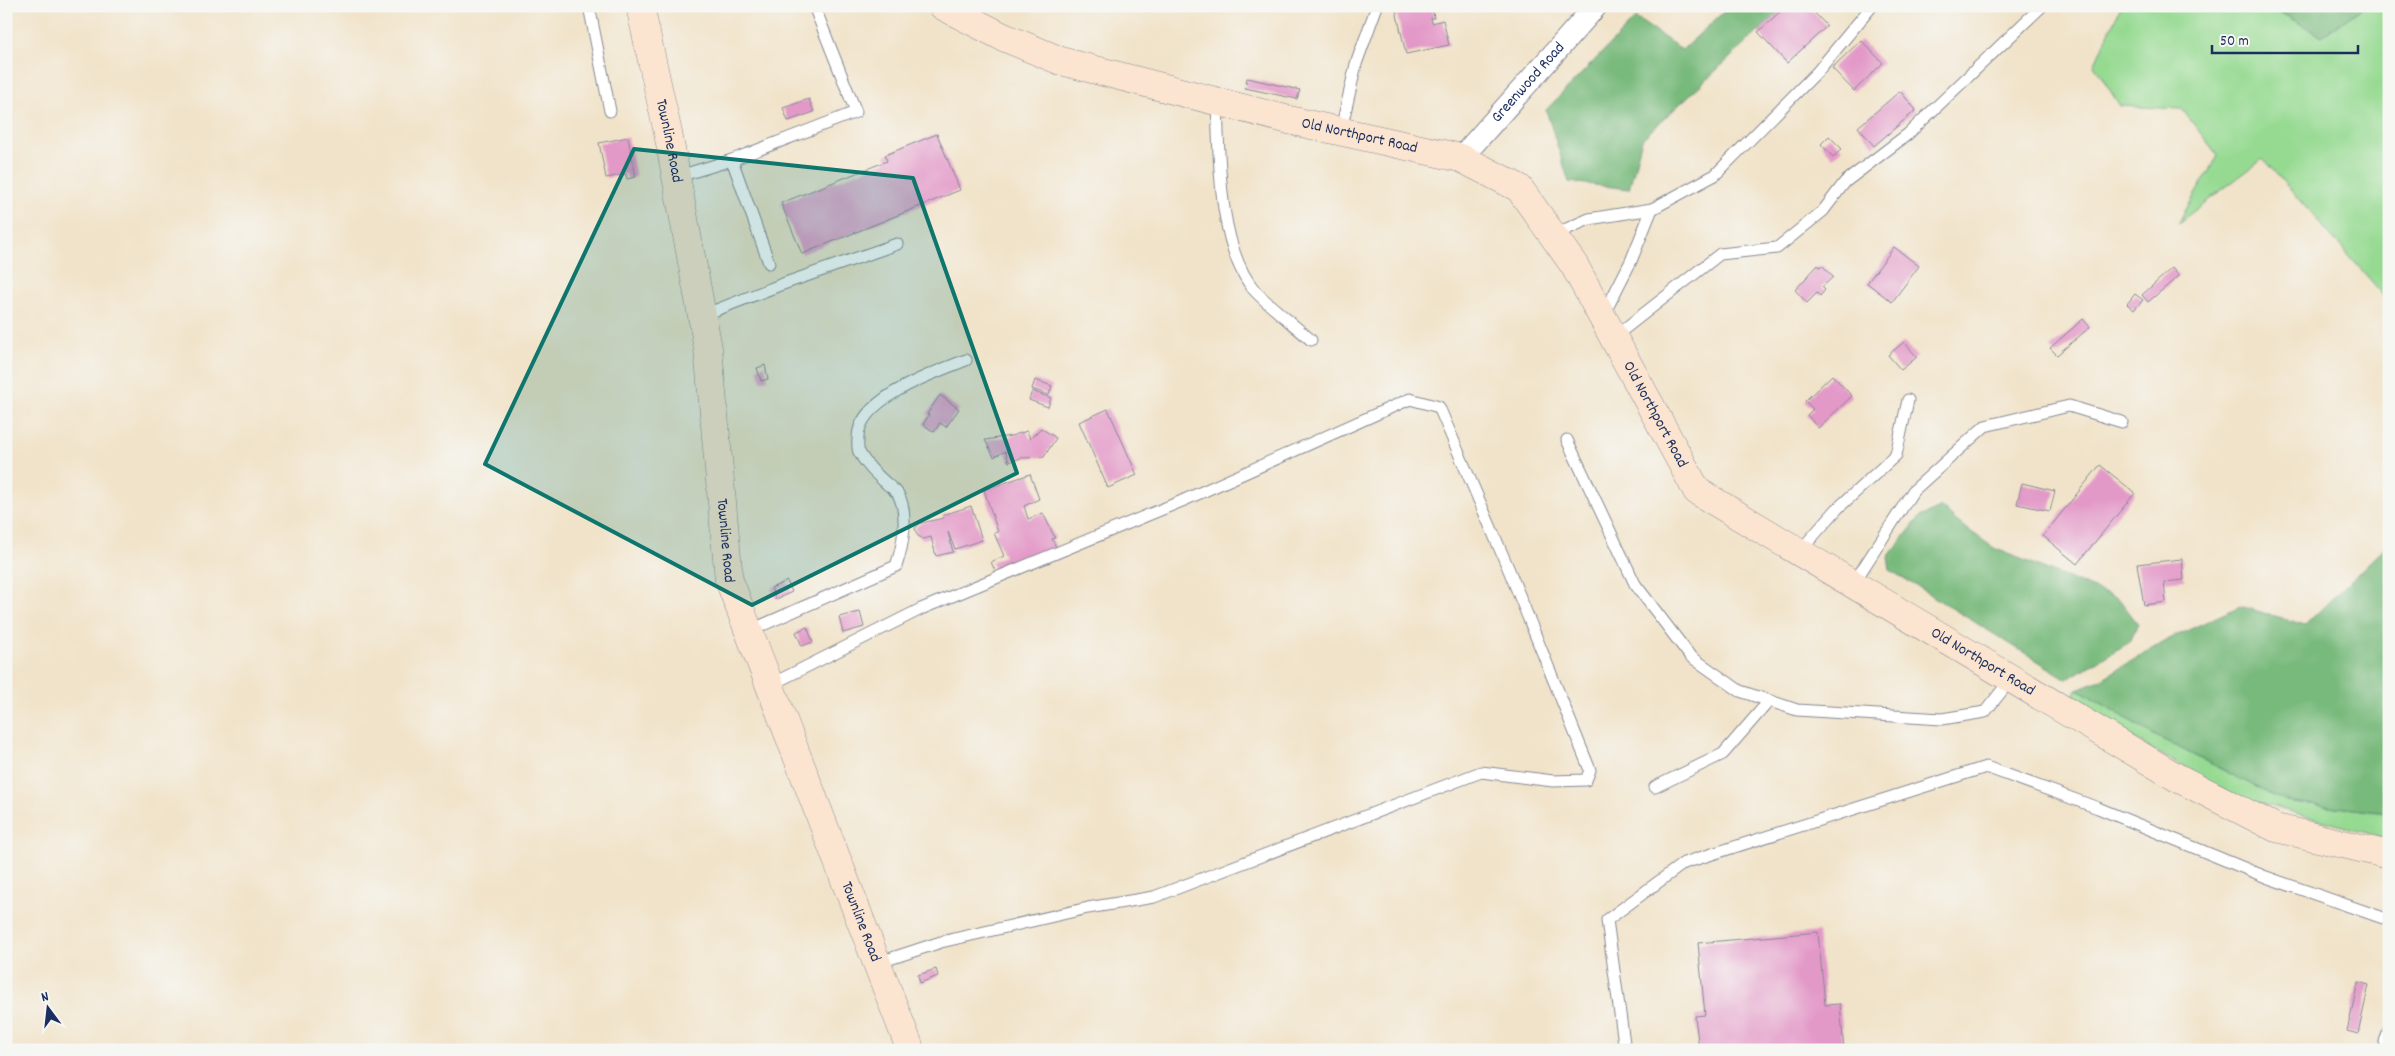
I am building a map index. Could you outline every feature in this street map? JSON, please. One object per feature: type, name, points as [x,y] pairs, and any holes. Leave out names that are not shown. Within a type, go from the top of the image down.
[{"type":"main road","name":"Townline Road","points":[[640,6],[676,178],[708,348],[729,580],[909,1046],[908,1050]]},
{"type":"main road","name":"Old Northport Road","points":[[942,6],[1001,36],[1061,62],[1217,101],[1461,158],[1519,188],[1574,265],[1697,491],[2176,777],[2276,828],[2389,855]]},
{"type":"street","name":"Greenwood Road","points":[[1461,158],[1596,6]]},
{"type":"lane","points":[[589,6],[610,111]]},
{"type":"lane","points":[[676,178],[732,160],[856,112],[814,6]]},
{"type":"lane","points":[[1341,130],[1356,64],[1377,6]]},
{"type":"lane","points":[[1553,235],[1590,219],[1652,209],[1715,175],[1818,71],[1872,6]]},
{"type":"lane","points":[[1608,327],[1720,254],[1777,248],[1823,211],[1845,182],[1908,134],[2042,6]]},
{"type":"lane","points":[[1217,101],[1220,185],[1233,252],[1255,290],[1310,340]]},
{"type":"lane","points":[[732,160],[769,263]]},
{"type":"lane","points":[[1608,327],[1652,209]]},
{"type":"lane","points":[[702,316],[780,285],[897,244]]},
{"type":"lane","points":[[749,632],[896,566],[902,549],[904,524],[898,494],[872,470],[858,450],[858,428],[868,413],[889,396],[925,376],[966,360]]},
{"type":"lane","points":[[770,685],[921,609],[1182,501],[1410,398],[1439,407],[1509,570],[1590,770],[1586,780],[1553,781],[1482,772],[1154,897],[1088,908],[968,936],[877,963]]},
{"type":"lane","points":[[1799,552],[1837,509],[1896,456],[1908,400]]},
{"type":"lane","points":[[1853,584],[1913,491],[1985,426],[2069,406],[2122,422]]},
{"type":"lane","points":[[1567,440],[1635,584],[1690,656],[1740,692],[1797,710],[1942,719],[1985,712],[2012,678]]},
{"type":"lane","points":[[1655,787],[1723,754],[1769,701]]},
{"type":"lane","points":[[1625,1050],[1607,920],[1684,863],[1986,767],[2098,808],[2266,877],[2389,920]]},
{"type":"lane","points":[[2389,1029],[2385,1042],[2389,1046]]},
{"type":"highlighted area","points":[[634,149],[913,178],[1017,473],[752,605],[485,464]]},
{"type":"green space","points":[[1730,6],[1786,6],[1642,139],[1629,189],[1569,182],[1546,110],[1636,18],[1682,50]]},
{"type":"green space","points":[[2121,6],[2269,6],[2322,36],[2365,6],[2389,6],[2389,301],[2263,159],[2178,223],[2218,156],[2182,109],[2120,106],[2094,65]]},
{"type":"green space","points":[[2269,6],[2365,6],[2322,36]]},
{"type":"green space","points":[[1942,507],[1956,521],[1994,548],[2119,599],[2138,624],[2130,642],[2067,679],[1890,570],[1888,557],[1920,517]]},
{"type":"green space","points":[[2389,543],[2389,813],[2284,801],[2152,734],[2078,689],[2100,680],[2165,641],[2240,606],[2305,625]]},
{"type":"green space","points":[[2078,689],[2152,734],[2284,801],[2389,813],[2389,839],[2234,796],[2069,702]]},
{"type":"building","points":[[1395,6],[1432,6],[1434,18],[1431,18],[1432,23],[1443,20],[1449,45],[1406,54]]},
{"type":"building","points":[[1786,6],[1812,6],[1810,8],[1827,26],[1787,63],[1758,32]]},
{"type":"building","points":[[1861,40],[1883,63],[1854,91],[1832,68]]},
{"type":"building","points":[[1247,78],[1300,90],[1297,99],[1245,88]]},
{"type":"building","points":[[1900,91],[1916,110],[1874,146],[1858,127]]},
{"type":"building","points":[[809,99],[814,112],[788,121],[783,108]]},
{"type":"building","points":[[937,134],[960,190],[802,254],[781,203],[887,161],[885,155]]},
{"type":"building","points":[[1829,136],[1842,149],[1833,157],[1821,144]]},
{"type":"building","points":[[628,137],[636,177],[627,179],[626,174],[606,178],[599,143]]},
{"type":"building","points":[[1894,247],[1919,266],[1892,302],[1867,283]]},
{"type":"building","points":[[1818,265],[1820,267],[1822,265],[1833,277],[1822,287],[1825,290],[1820,296],[1817,293],[1807,303],[1795,290]]},
{"type":"building","points":[[2172,268],[2179,276],[2148,302],[2142,295]]},
{"type":"building","points":[[2135,294],[2143,300],[2134,310],[2127,304]]},
{"type":"building","points":[[2083,319],[2090,327],[2057,355],[2050,348]]},
{"type":"building","points":[[1904,342],[1917,357],[1901,370],[1888,355]]},
{"type":"building","points":[[765,365],[768,379],[761,381],[757,368]]},
{"type":"building","points":[[1832,375],[1852,396],[1818,428],[1807,415],[1813,409],[1805,401]]},
{"type":"building","points":[[1035,380],[1052,386],[1049,395],[1032,389]]},
{"type":"building","points":[[1032,391],[1051,398],[1048,407],[1029,400]]},
{"type":"building","points":[[940,395],[959,409],[946,427],[940,423],[934,432],[923,424],[929,415],[927,414]]},
{"type":"building","points":[[1108,409],[1137,475],[1108,488],[1079,422]]},
{"type":"building","points":[[1041,428],[1056,438],[1044,457],[1021,458],[1009,462],[1005,451],[994,457],[985,440],[1011,436],[1027,431],[1030,439]]},
{"type":"building","points":[[2100,465],[2135,493],[2077,564],[2043,536]]},
{"type":"building","points":[[1030,474],[1039,499],[1024,506],[1028,519],[1043,513],[1055,538],[1052,539],[1056,547],[997,575],[991,562],[1004,556],[994,533],[998,532],[984,490]]},
{"type":"building","points":[[2022,483],[2055,491],[2050,511],[2017,504]]},
{"type":"building","points":[[971,506],[982,540],[955,549],[948,532],[953,552],[936,556],[931,537],[923,539],[917,535],[915,528],[921,523],[944,518],[943,515]]},
{"type":"building","points":[[2182,559],[2184,580],[2164,582],[2166,602],[2144,605],[2137,564]]},
{"type":"building","points":[[787,581],[792,592],[776,599],[771,588]]},
{"type":"building","points":[[860,612],[864,627],[843,633],[839,617]]},
{"type":"building","points":[[807,627],[813,642],[802,646],[796,632]]},
{"type":"building","points":[[1818,932],[1825,1005],[1840,1004],[1844,1050],[1699,1050],[1695,1016],[1705,1015],[1698,943]]},
{"type":"building","points":[[936,969],[938,976],[920,983],[918,975]]},
{"type":"building","points":[[2358,982],[2369,985],[2358,1034],[2347,1031]]}]
